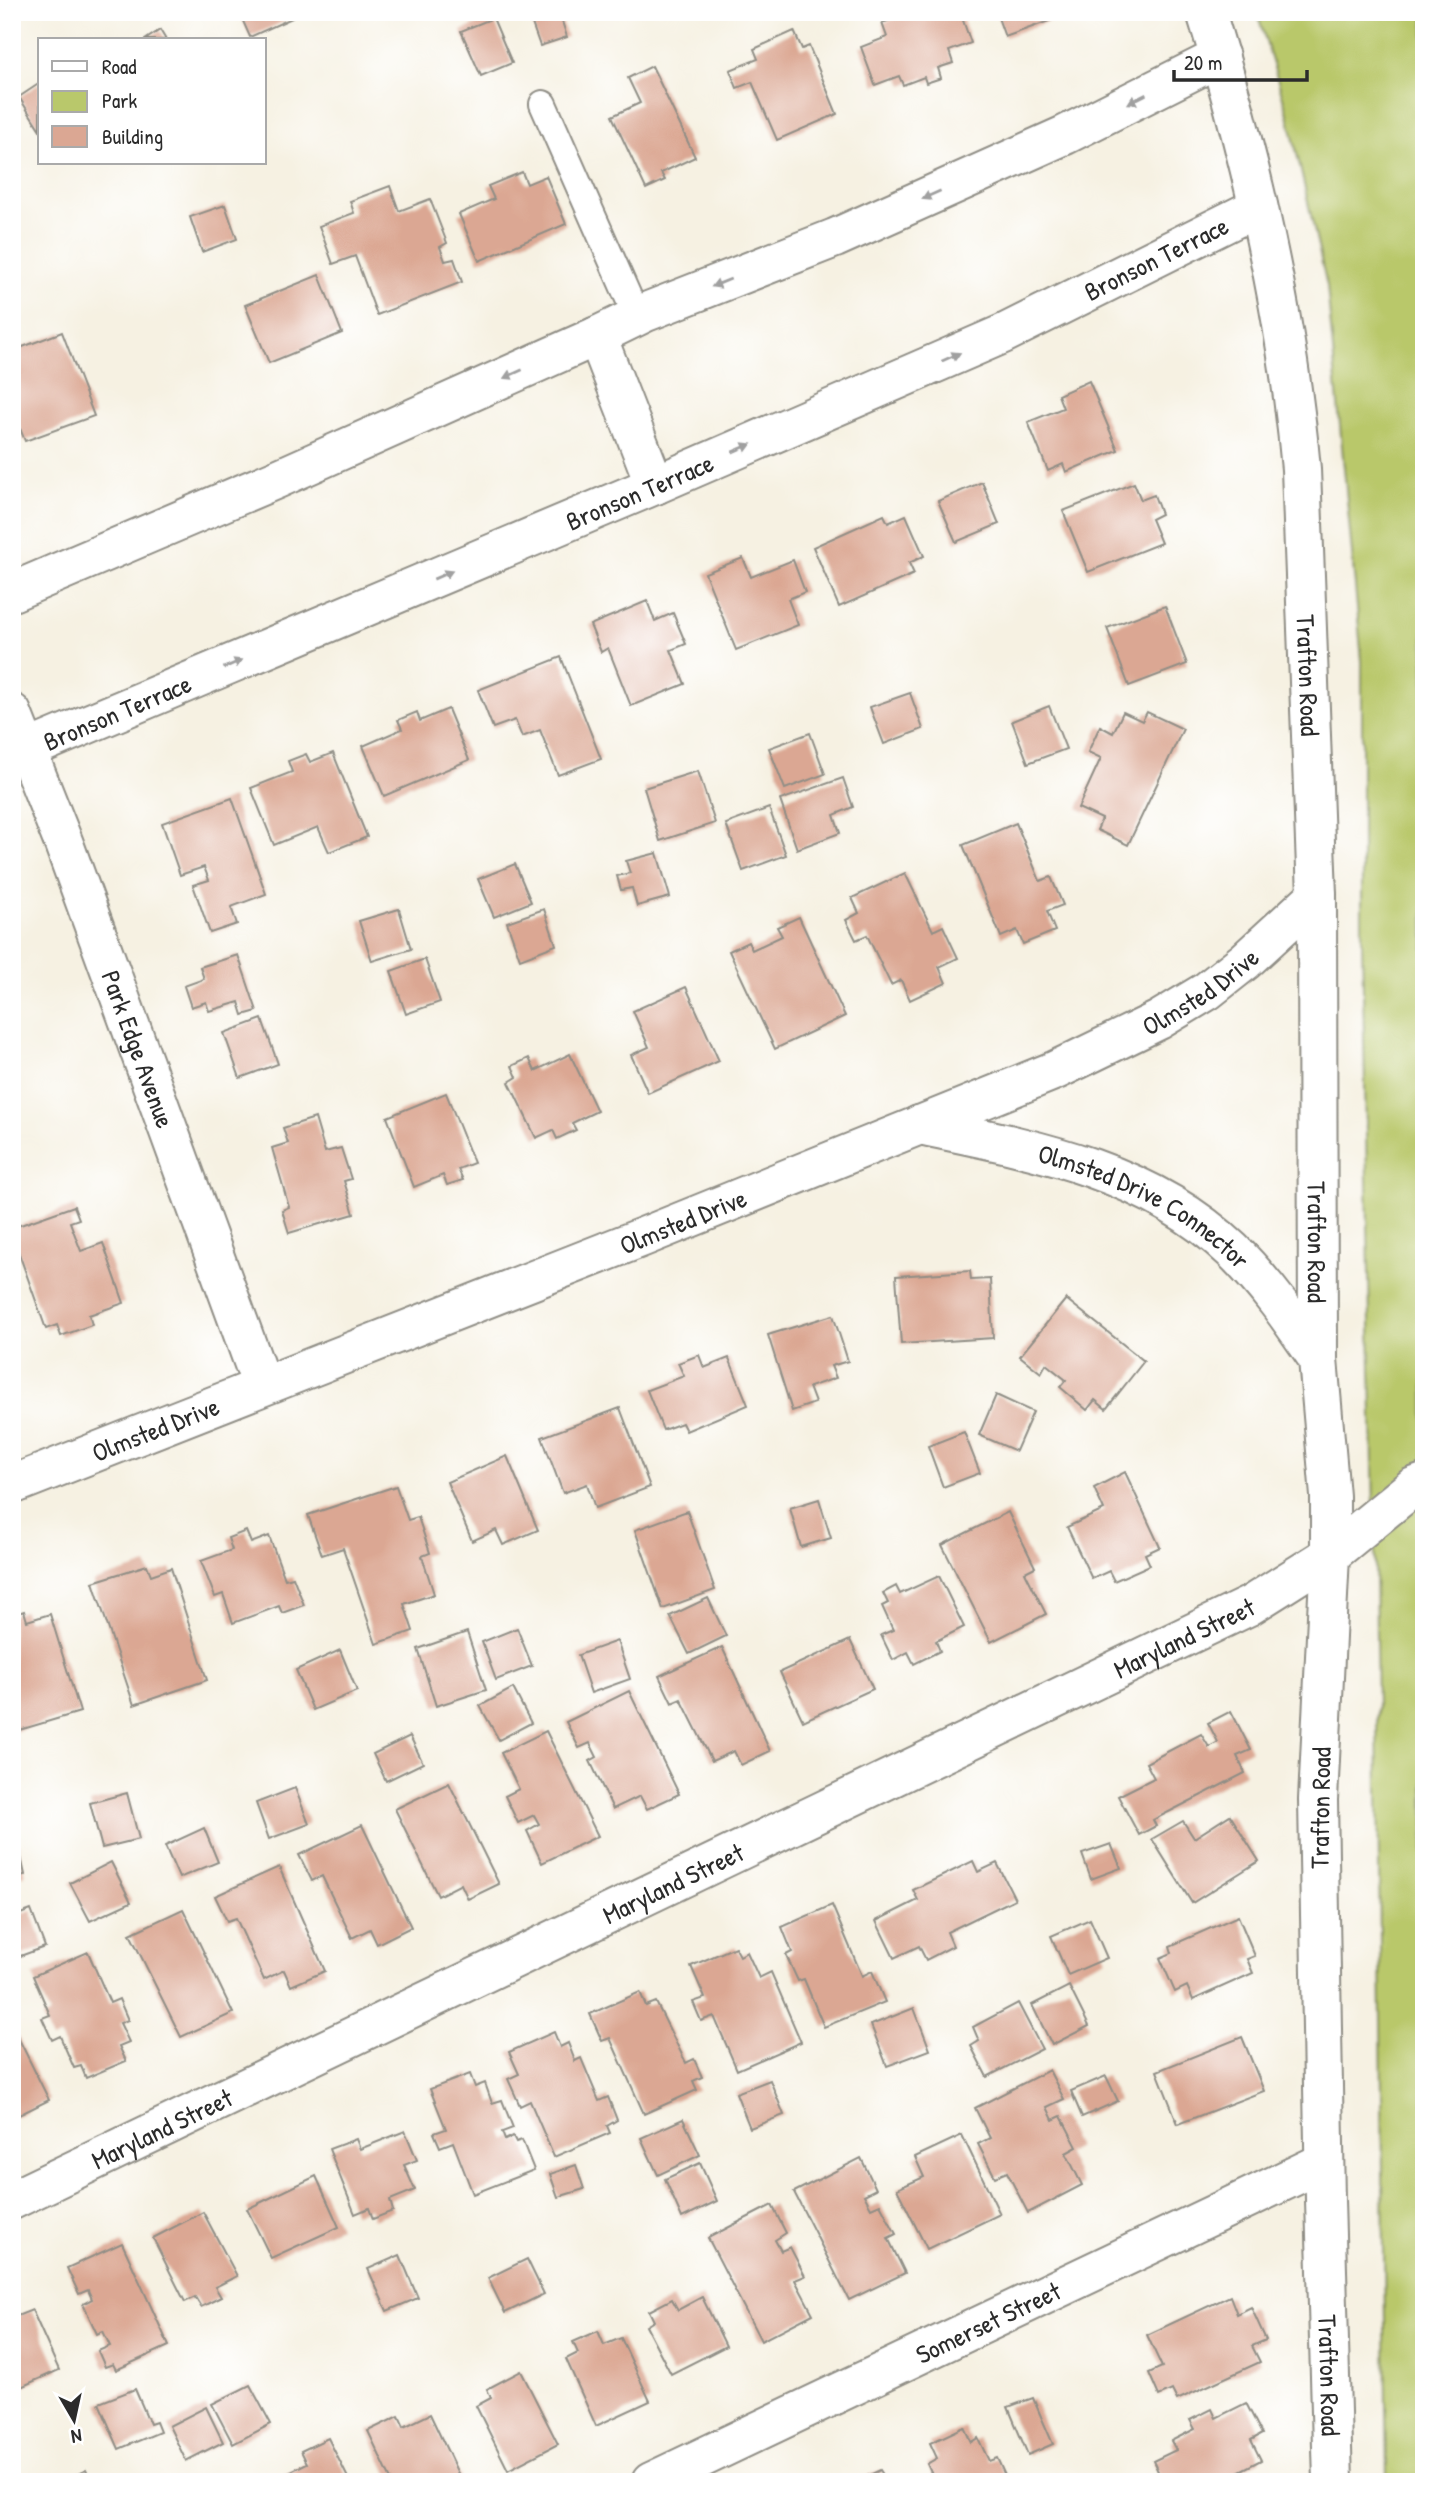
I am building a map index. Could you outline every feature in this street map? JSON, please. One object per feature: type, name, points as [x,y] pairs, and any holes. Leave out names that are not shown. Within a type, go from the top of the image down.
[{"type":"street","name":"Trafton Road","points":[[1206,12],[1258,207],[1281,311],[1295,400],[1301,469],[1317,895],[1318,1359],[1330,1496],[1330,1555],[1318,1800],[1333,2482]]},
{"type":"street","points":[[12,592],[277,479],[637,317],[835,238],[1065,135],[1220,57]]},
{"type":"street","name":"Bronson Terrace","points":[[20,754],[655,485],[1003,334],[1258,207]]},
{"type":"street","points":[[597,337],[655,485]]},
{"type":"street","name":"Park Edge Avenue","points":[[12,713],[20,754],[69,857],[262,1386]]},
{"type":"street","name":"Olmsted Drive","points":[[12,1485],[630,1242],[1056,1070],[1159,1020],[1207,991],[1236,969],[1317,895]]},
{"type":"street","name":"Olmsted Drive Connector","points":[[919,1125],[1014,1144],[1061,1157],[1140,1186],[1176,1206],[1231,1249],[1256,1275],[1318,1359]]},
{"type":"street","name":"Maryland Street","points":[[12,2200],[1250,1606],[1330,1555],[1413,1487],[1424,1483]]},
{"type":"street","name":"Somerset Street","points":[[651,2482],[1324,2162]]},
{"type":"lane","points":[[544,104],[637,317]]},
{"type":"green space","points":[[1257,12],[1424,12],[1424,2482],[1387,2482],[1375,1560],[1362,943],[1362,661],[1327,286],[1288,114]]},
{"type":"building","points":[[239,12],[289,12],[292,18],[250,37]]},
{"type":"building","points":[[559,12],[567,37],[540,46],[529,15]]},
{"type":"building","points":[[903,12],[960,12],[971,43],[949,51],[953,63],[938,68],[941,78],[926,83],[924,77],[903,85],[899,76],[875,85],[861,47],[887,37],[882,23],[904,15]]},
{"type":"building","points":[[996,12],[1071,12],[1071,13],[1005,37]]},
{"type":"building","points":[[493,18],[512,63],[481,76],[461,31]]},
{"type":"building","points":[[160,30],[165,38],[148,38]]},
{"type":"building","points":[[794,31],[802,49],[809,46],[837,114],[777,140],[752,82],[737,88],[730,70],[758,59],[754,49]]},
{"type":"building","points":[[652,66],[695,157],[661,173],[665,180],[646,189],[612,116],[640,103],[628,78]]},
{"type":"building","points":[[38,84],[38,127],[19,97]]},
{"type":"building","points":[[522,172],[527,184],[546,176],[566,224],[479,261],[459,214],[494,199],[488,186]]},
{"type":"building","points":[[390,186],[399,211],[430,199],[447,243],[440,247],[445,261],[454,259],[462,282],[377,315],[355,256],[333,264],[319,226],[354,213],[350,201]]},
{"type":"building","points":[[225,205],[237,239],[202,252],[190,217]]},
{"type":"building","points":[[319,275],[342,333],[269,363],[245,305]]},
{"type":"building","points":[[62,332],[94,416],[25,441],[14,413],[12,414],[12,351]]},
{"type":"building","points":[[1089,381],[1118,450],[1066,472],[1063,464],[1048,471],[1028,422],[1063,408],[1058,395]]},
{"type":"building","points":[[982,482],[999,524],[956,542],[938,501]]},
{"type":"building","points":[[1134,483],[1141,500],[1154,495],[1161,514],[1151,519],[1161,543],[1088,572],[1063,511]]},
{"type":"building","points":[[884,515],[888,523],[906,515],[924,556],[909,563],[914,574],[839,607],[813,547]]},
{"type":"building","points":[[743,558],[751,577],[793,560],[805,592],[788,599],[798,625],[736,650],[705,573]]},
{"type":"building","points":[[647,601],[655,621],[673,613],[686,644],[671,650],[685,684],[631,706],[608,648],[601,652],[590,625]]},
{"type":"building","points":[[1165,606],[1187,664],[1129,686],[1107,628]]},
{"type":"building","points":[[561,657],[601,759],[558,775],[540,730],[522,737],[515,720],[493,728],[478,690]]},
{"type":"building","points":[[910,693],[923,729],[884,744],[870,707]]},
{"type":"building","points":[[1049,706],[1066,749],[1028,763],[1012,721]]},
{"type":"building","points":[[448,709],[469,760],[384,796],[363,746],[402,729],[398,720],[417,712],[420,721]]},
{"type":"building","points":[[1123,712],[1142,721],[1147,712],[1183,729],[1128,845],[1097,830],[1102,819],[1078,808],[1101,758],[1088,752],[1100,726],[1113,733]]},
{"type":"building","points":[[810,733],[825,774],[785,789],[769,748]]},
{"type":"building","points":[[333,753],[367,837],[329,852],[318,827],[274,845],[251,788],[292,772],[288,761],[306,754],[310,762]]},
{"type":"building","points":[[698,771],[715,823],[660,841],[644,788]]},
{"type":"building","points":[[843,778],[853,807],[834,815],[840,833],[797,849],[780,800]]},
{"type":"building","points":[[232,798],[266,894],[231,907],[237,924],[210,933],[193,885],[209,880],[204,867],[180,875],[162,823]]},
{"type":"building","points":[[769,808],[786,855],[743,871],[726,824]]},
{"type":"building","points":[[1016,823],[1040,881],[1051,877],[1063,905],[1047,911],[1055,931],[1023,944],[1017,930],[1001,937],[963,845]]},
{"type":"building","points":[[657,853],[670,897],[637,906],[632,888],[621,890],[617,876],[630,873],[626,861]]},
{"type":"building","points":[[515,864],[531,902],[494,917],[478,879]]},
{"type":"building","points":[[905,873],[933,931],[943,926],[958,958],[939,967],[946,983],[910,1000],[901,980],[891,985],[867,935],[856,940],[846,920],[859,913],[852,898]]},
{"type":"building","points":[[399,909],[411,949],[372,961],[359,921]]},
{"type":"building","points":[[544,909],[556,945],[520,959],[507,922]]},
{"type":"building","points":[[799,917],[845,1016],[775,1049],[729,951],[748,942],[752,950],[782,936],[777,927]]},
{"type":"building","points":[[238,955],[257,1011],[243,1015],[239,1002],[209,1011],[206,1002],[191,1007],[184,986],[204,979],[200,967]]},
{"type":"building","points":[[425,959],[440,1002],[406,1014],[391,971]]},
{"type":"building","points":[[686,987],[719,1061],[648,1093],[631,1055],[649,1047],[633,1011]]},
{"type":"building","points":[[262,1019],[278,1064],[240,1078],[224,1033]]},
{"type":"building","points":[[570,1054],[597,1111],[572,1123],[576,1130],[557,1139],[553,1130],[536,1138],[509,1082],[517,1077],[512,1066],[529,1058],[535,1071]]},
{"type":"building","points":[[446,1093],[474,1163],[458,1169],[463,1180],[447,1185],[443,1175],[414,1187],[387,1117]]},
{"type":"building","points":[[315,1118],[325,1152],[341,1148],[351,1179],[344,1181],[354,1214],[289,1233],[282,1210],[289,1207],[272,1148],[288,1143],[283,1128]]},
{"type":"building","points":[[74,1206],[79,1219],[70,1222],[81,1251],[103,1243],[124,1303],[89,1315],[92,1325],[61,1336],[57,1325],[46,1329],[12,1228]]},
{"type":"building","points":[[970,1271],[971,1280],[990,1279],[993,1338],[901,1344],[896,1276]]},
{"type":"building","points":[[1066,1299],[1144,1361],[1106,1409],[1095,1400],[1087,1410],[1060,1387],[1066,1380],[1046,1364],[1041,1373],[1020,1356]]},
{"type":"building","points":[[833,1315],[848,1361],[831,1366],[836,1378],[809,1387],[815,1403],[792,1411],[768,1335]]},
{"type":"building","points":[[699,1355],[704,1368],[729,1358],[748,1405],[686,1431],[682,1423],[663,1430],[647,1390],[684,1376],[678,1363]]},
{"type":"building","points":[[996,1395],[1033,1412],[1016,1451],[979,1435]]},
{"type":"building","points":[[620,1408],[650,1487],[595,1508],[587,1484],[563,1493],[542,1437]]},
{"type":"building","points":[[964,1432],[980,1473],[943,1487],[928,1446]]},
{"type":"building","points":[[507,1456],[538,1530],[503,1545],[496,1530],[472,1541],[447,1482]]},
{"type":"building","points":[[1125,1472],[1160,1547],[1145,1554],[1150,1565],[1114,1581],[1109,1571],[1092,1579],[1067,1527],[1104,1510],[1094,1488]]},
{"type":"building","points":[[396,1486],[408,1520],[418,1517],[430,1553],[422,1556],[434,1594],[404,1604],[413,1631],[376,1644],[343,1548],[322,1555],[308,1515]]},
{"type":"building","points":[[819,1499],[831,1538],[801,1547],[790,1508]]},
{"type":"building","points":[[687,1511],[715,1590],[663,1609],[635,1530]]},
{"type":"building","points":[[1008,1512],[1035,1567],[1025,1572],[1046,1614],[991,1642],[942,1545]]},
{"type":"building","points":[[246,1531],[251,1543],[269,1536],[285,1579],[293,1577],[304,1605],[282,1613],[279,1606],[233,1623],[223,1594],[215,1597],[201,1561],[232,1550],[228,1538]]},
{"type":"building","points":[[147,1565],[151,1575],[171,1568],[207,1680],[134,1705],[93,1582]]},
{"type":"building","points":[[939,1576],[964,1627],[936,1641],[940,1651],[914,1664],[908,1652],[893,1660],[881,1635],[893,1630],[882,1606],[888,1603],[883,1593],[896,1586],[900,1594]]},
{"type":"building","points":[[708,1598],[726,1636],[689,1654],[670,1616]]},
{"type":"building","points":[[24,1611],[27,1621],[50,1614],[80,1712],[13,1732],[12,1615]]},
{"type":"building","points":[[517,1628],[532,1666],[496,1680],[482,1642]]},
{"type":"building","points":[[467,1632],[486,1690],[436,1706],[418,1649]]},
{"type":"building","points":[[850,1640],[873,1689],[803,1721],[780,1672]]},
{"type":"building","points":[[617,1641],[630,1679],[591,1693],[578,1655]]},
{"type":"building","points":[[722,1647],[770,1751],[741,1765],[734,1751],[712,1761],[681,1699],[672,1703],[659,1676]]},
{"type":"building","points":[[340,1650],[357,1691],[313,1710],[296,1670]]},
{"type":"building","points":[[513,1688],[531,1723],[499,1740],[480,1706]]},
{"type":"building","points":[[629,1691],[679,1794],[647,1809],[640,1796],[613,1809],[590,1761],[597,1757],[590,1743],[579,1748],[566,1722]]},
{"type":"building","points":[[1231,1711],[1251,1750],[1237,1756],[1245,1773],[1153,1820],[1156,1826],[1139,1835],[1118,1796],[1154,1778],[1146,1763],[1201,1734],[1209,1747],[1218,1742],[1208,1723]]},
{"type":"building","points":[[546,1731],[598,1836],[542,1863],[527,1831],[539,1824],[534,1815],[518,1823],[505,1796],[519,1789],[501,1753]]},
{"type":"building","points":[[410,1736],[423,1763],[386,1781],[373,1754]]},
{"type":"building","points":[[449,1783],[499,1884],[468,1899],[461,1884],[438,1896],[395,1809]]},
{"type":"building","points":[[295,1788],[309,1824],[269,1839],[256,1803]]},
{"type":"building","points":[[127,1793],[139,1839],[102,1848],[90,1803]]},
{"type":"building","points":[[1230,1815],[1259,1861],[1192,1903],[1152,1839],[1183,1821],[1194,1838]]},
{"type":"building","points":[[362,1825],[411,1927],[377,1944],[370,1929],[352,1938],[322,1876],[312,1881],[299,1855]]},
{"type":"building","points":[[204,1828],[218,1862],[179,1878],[165,1846]]},
{"type":"building","points":[[15,1830],[25,1875],[12,1877],[12,1831]]},
{"type":"building","points":[[1111,1844],[1121,1868],[1091,1879],[1082,1854]]},
{"type":"building","points":[[973,1861],[978,1872],[997,1863],[1015,1899],[947,1932],[953,1946],[926,1960],[919,1946],[894,1958],[876,1921],[918,1900],[913,1890]]},
{"type":"building","points":[[111,1862],[131,1902],[90,1921],[70,1883]]},
{"type":"building","points":[[279,1867],[325,1971],[291,1986],[284,1970],[264,1980],[236,1918],[227,1921],[215,1896]]},
{"type":"building","points":[[832,1905],[862,1976],[872,1971],[885,2002],[824,2027],[804,1979],[798,1981],[786,1955],[792,1952],[782,1927]]},
{"type":"building","points":[[183,1909],[233,2013],[181,2037],[130,1934]]},
{"type":"building","points":[[31,1910],[45,1947],[12,1959],[12,1917]]},
{"type":"building","points":[[1238,1916],[1255,1956],[1247,1959],[1253,1973],[1193,2000],[1187,1986],[1175,1992],[1160,1958],[1172,1953],[1170,1946]]},
{"type":"building","points":[[1090,1919],[1107,1958],[1068,1975],[1051,1936]]},
{"type":"building","points":[[735,1947],[740,1956],[747,1952],[759,1978],[771,1972],[801,2042],[737,2070],[714,2016],[701,2021],[693,2002],[705,1998],[691,1966]]},
{"type":"building","points":[[88,1952],[110,2003],[119,1999],[128,2020],[120,2023],[129,2042],[119,2046],[126,2061],[86,2078],[81,2066],[74,2068],[60,2036],[52,2040],[42,2018],[50,2015],[33,1976]]},
{"type":"building","points":[[1069,1986],[1089,2026],[1052,2045],[1032,2005]]},
{"type":"building","points":[[640,1992],[646,2006],[656,2002],[686,2063],[694,2059],[702,2077],[693,2081],[697,2090],[644,2114],[610,2038],[602,2041],[590,2014]]},
{"type":"building","points":[[1018,2003],[1042,2049],[987,2077],[971,2046],[979,2041],[973,2027]]},
{"type":"building","points":[[914,2008],[930,2050],[887,2066],[871,2025]]},
{"type":"building","points":[[12,2025],[49,2100],[15,2117],[12,2111]]},
{"type":"building","points":[[554,2032],[560,2047],[568,2043],[575,2061],[581,2058],[599,2101],[608,2097],[617,2120],[607,2126],[610,2133],[554,2157],[530,2101],[520,2106],[508,2079],[519,2074],[509,2052]]},
{"type":"building","points":[[1242,2037],[1264,2091],[1178,2124],[1157,2071]]},
{"type":"building","points":[[1049,2070],[1064,2099],[1047,2107],[1053,2120],[1061,2116],[1077,2147],[1066,2153],[1082,2185],[1028,2213],[1007,2172],[995,2177],[978,2144],[990,2138],[975,2108]]},
{"type":"building","points":[[470,2074],[475,2087],[485,2083],[492,2103],[502,2100],[513,2128],[502,2132],[505,2140],[513,2136],[516,2142],[522,2140],[534,2170],[473,2194],[453,2142],[440,2147],[434,2133],[446,2129],[430,2089]]},
{"type":"building","points":[[1106,2076],[1118,2101],[1082,2117],[1071,2091]]},
{"type":"building","points":[[770,2080],[784,2115],[750,2128],[736,2093]]},
{"type":"building","points":[[683,2119],[700,2155],[658,2175],[641,2138]]},
{"type":"building","points":[[405,2131],[417,2160],[404,2165],[415,2190],[390,2200],[393,2211],[373,2219],[369,2208],[355,2214],[329,2149],[356,2139],[360,2149]]},
{"type":"building","points":[[962,2135],[1000,2214],[927,2249],[897,2189],[924,2177],[915,2157]]},
{"type":"building","points":[[861,2158],[876,2189],[864,2195],[871,2208],[880,2204],[896,2234],[888,2238],[905,2273],[849,2300],[794,2192]]},
{"type":"building","points":[[700,2163],[717,2201],[682,2218],[665,2179]]},
{"type":"building","points":[[576,2165],[584,2189],[558,2197],[550,2174]]},
{"type":"building","points":[[316,2176],[339,2227],[271,2258],[247,2209]]},
{"type":"building","points":[[772,2205],[786,2233],[775,2240],[781,2251],[790,2247],[805,2276],[795,2280],[813,2314],[761,2341],[708,2238]]},
{"type":"building","points":[[203,2212],[237,2276],[215,2287],[221,2297],[201,2307],[195,2297],[185,2302],[153,2238]]},
{"type":"building","points":[[122,2243],[169,2346],[116,2370],[113,2364],[105,2367],[98,2351],[110,2346],[103,2331],[97,2334],[83,2304],[92,2299],[88,2290],[79,2294],[67,2268]]},
{"type":"building","points":[[400,2255],[418,2298],[387,2311],[368,2269]]},
{"type":"building","points":[[527,2259],[544,2294],[505,2313],[488,2278]]},
{"type":"building","points":[[1230,2296],[1237,2314],[1251,2307],[1266,2340],[1252,2346],[1260,2362],[1177,2400],[1172,2390],[1159,2396],[1149,2373],[1162,2367],[1147,2335]]},
{"type":"building","points":[[702,2297],[726,2346],[671,2374],[646,2326],[654,2321],[649,2311],[672,2299],[678,2310]]},
{"type":"building","points":[[32,2310],[59,2370],[12,2391],[12,2328],[15,2327],[12,2318]]},
{"type":"building","points":[[598,2331],[604,2345],[621,2338],[650,2401],[596,2426],[566,2359],[578,2353],[573,2342]]},
{"type":"building","points":[[521,2371],[558,2444],[508,2470],[476,2406],[491,2398],[487,2389]]},
{"type":"building","points":[[250,2385],[271,2424],[233,2444],[212,2404]]},
{"type":"building","points":[[135,2389],[150,2424],[156,2422],[160,2432],[119,2449],[99,2403]]},
{"type":"building","points":[[1033,2398],[1053,2444],[1028,2455],[1008,2407]]},
{"type":"building","points":[[1246,2403],[1262,2434],[1251,2440],[1261,2460],[1230,2476],[1233,2482],[1163,2482],[1153,2461],[1176,2450],[1171,2441],[1195,2429],[1190,2420],[1212,2409],[1216,2418]]},
{"type":"building","points":[[206,2407],[223,2442],[186,2461],[169,2426]]},
{"type":"building","points":[[430,2414],[462,2482],[392,2482],[368,2431],[399,2416],[404,2427]]},
{"type":"building","points":[[964,2427],[971,2442],[978,2438],[989,2461],[997,2458],[1008,2482],[921,2482],[933,2477],[927,2464],[937,2458],[930,2443]]},
{"type":"building","points":[[328,2438],[350,2482],[278,2482],[277,2478],[307,2463],[301,2451]]},
{"type":"building","points":[[86,2470],[91,2482],[61,2482]]},
{"type":"building","points":[[880,2470],[885,2478],[891,2476],[893,2482],[855,2482]]}]
